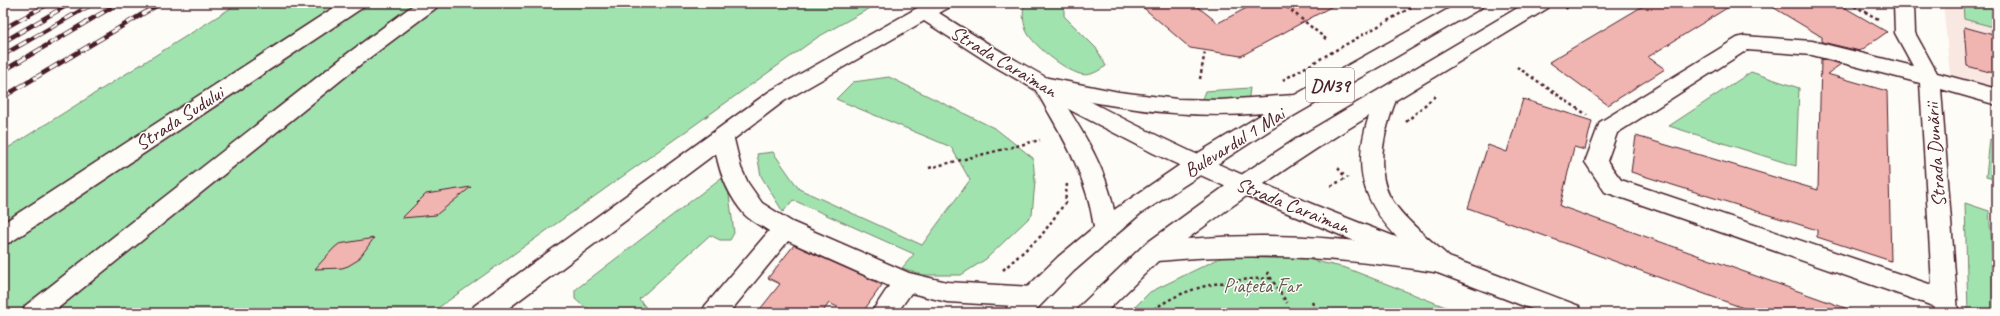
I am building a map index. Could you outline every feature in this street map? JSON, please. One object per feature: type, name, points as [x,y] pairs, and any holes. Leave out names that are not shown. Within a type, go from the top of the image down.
[{"type":"main road","name":"Strada Sudului","points":[[3,235],[355,3]]},
{"type":"main road","points":[[34,313],[354,59],[429,3]]},
{"type":"main road","name":"Bulevardul 1 Mai","points":[[1025,305],[1106,229],[1132,208],[1198,164],[1302,101],[1474,3]]},
{"type":"main road","name":"Bulevardul 1 Mai","points":[[1089,313],[1152,252],[1243,185],[1307,143],[1541,3]]},
{"type":"main road","name":"Strada Dunării","points":[[1904,3],[1905,34],[1930,78],[1945,306]]},
{"type":"main road","points":[[484,313],[777,96],[933,8]]},
{"type":"main road","name":"Strada Caraiman","points":[[933,8],[964,39],[1042,85],[1153,143],[1243,185],[1570,313]]},
{"type":"main road","points":[[1945,306],[1613,186],[1596,162],[1608,128],[1744,43],[1812,48],[1930,78],[1997,97]]},
{"type":"main road","points":[[1042,85],[1138,103],[1196,108],[1256,106],[1302,101]]},
{"type":"main road","points":[[1042,85],[1074,137],[1093,172],[1103,207],[1106,229]]},
{"type":"main road","points":[[1387,95],[1377,119],[1371,149],[1374,184],[1385,208],[1405,230],[1440,263]]},
{"type":"main road","points":[[723,137],[730,168],[739,188],[754,209],[784,229],[904,282],[947,292],[977,293],[1025,305]]},
{"type":"main road","points":[[714,313],[784,229]]},
{"type":"main road","points":[[1152,252],[1199,247],[1251,246],[1394,254],[1440,263]]},
{"type":"main road","points":[[883,313],[904,282]]},
{"type":"path","points":[[1282,3],[1326,39]]},
{"type":"path","points":[[1282,81],[1419,3]]},
{"type":"path","points":[[1561,11],[1574,3]]},
{"type":"path","points":[[1849,3],[1905,34]]},
{"type":"path","points":[[1200,78],[1205,51]]},
{"type":"path","points":[[1517,67],[1608,128]]},
{"type":"path","points":[[1402,126],[1441,92]]},
{"type":"path","points":[[929,168],[1040,140]]},
{"type":"path","points":[[1338,168],[1345,177]]},
{"type":"path","points":[[1331,186],[1345,177],[1353,178]]},
{"type":"path","points":[[977,293],[1041,236],[1065,203],[1067,181]]},
{"type":"path","points":[[1263,266],[1287,303]]},
{"type":"path","points":[[1149,313],[1161,302],[1195,287],[1238,279],[1271,278]]},
{"type":"path","points":[[1312,302],[1317,313]]},
{"type":"shaded area","points":[[1943,3],[1997,3],[1997,88],[1950,75]]},
{"type":"green space","points":[[239,3],[879,3],[818,37],[431,313],[3,313],[3,151]]},
{"type":"green space","points":[[1025,3],[1064,3],[1064,16],[1096,48],[1106,66],[1094,73],[1084,75],[1066,68],[1050,56],[1035,43],[1026,30],[1023,16]]},
{"type":"green space","points":[[1963,3],[1997,3],[1997,28],[1964,19]]},
{"type":"green space","points":[[1751,72],[1799,88],[1796,166],[1669,126]]},
{"type":"green space","points":[[889,77],[996,129],[1033,158],[1035,182],[1032,215],[986,259],[961,275],[923,275],[902,268],[914,254],[793,200],[783,212],[761,176],[757,154],[773,152],[799,189],[922,245],[970,180],[951,147],[836,99],[853,82]]},
{"type":"green space","points":[[1250,88],[1248,103],[1200,104],[1205,91]]},
{"type":"green space","points":[[1990,139],[1997,142],[1997,180],[1986,177]]},
{"type":"green space","points":[[721,178],[727,180],[734,233],[730,240],[720,240],[710,235],[639,299],[648,310],[625,314],[599,312],[585,307],[575,299],[575,290]]},
{"type":"green space","points":[[1965,203],[1989,211],[1997,313],[1968,313]]},
{"type":"green space","name":"Piațeta Far","points":[[1289,255],[1346,268],[1461,313],[1129,313],[1150,292],[1222,257]]},
{"type":"building","points":[[1138,3],[1193,3],[1218,23],[1256,3],[1338,3],[1241,56],[1190,48]]},
{"type":"building","points":[[1648,3],[1735,3],[1648,57],[1665,69],[1608,105],[1549,62]]},
{"type":"building","points":[[1766,3],[1837,3],[1887,32],[1860,51],[1822,42],[1822,37]]},
{"type":"building","points":[[1964,27],[1997,36],[1997,74],[1967,66]]},
{"type":"building","points":[[1821,59],[1841,64],[1827,74],[1887,91],[1891,261],[1817,237],[1817,230],[1631,172],[1636,136],[1818,190]]},
{"type":"building","points":[[1523,99],[1592,121],[1585,150],[1574,147],[1560,206],[1851,310],[1851,313],[1757,313],[1468,208],[1488,145],[1507,152]]},
{"type":"building","points":[[471,187],[436,215],[402,218],[426,194]]},
{"type":"building","points":[[374,238],[358,260],[348,266],[342,268],[315,269],[339,244]]},
{"type":"building","points":[[794,245],[882,285],[862,313],[850,313],[829,303],[822,313],[757,313],[780,284],[768,278]]},
{"type":"railway","points":[[3,6],[8,3]]},
{"type":"railway","points":[[3,29],[50,3]]},
{"type":"railway","points":[[3,42],[71,3]]},
{"type":"railway","points":[[3,55],[94,3]]},
{"type":"railway","points":[[3,71],[119,3]]},
{"type":"railway","points":[[3,97],[161,3]]}]
